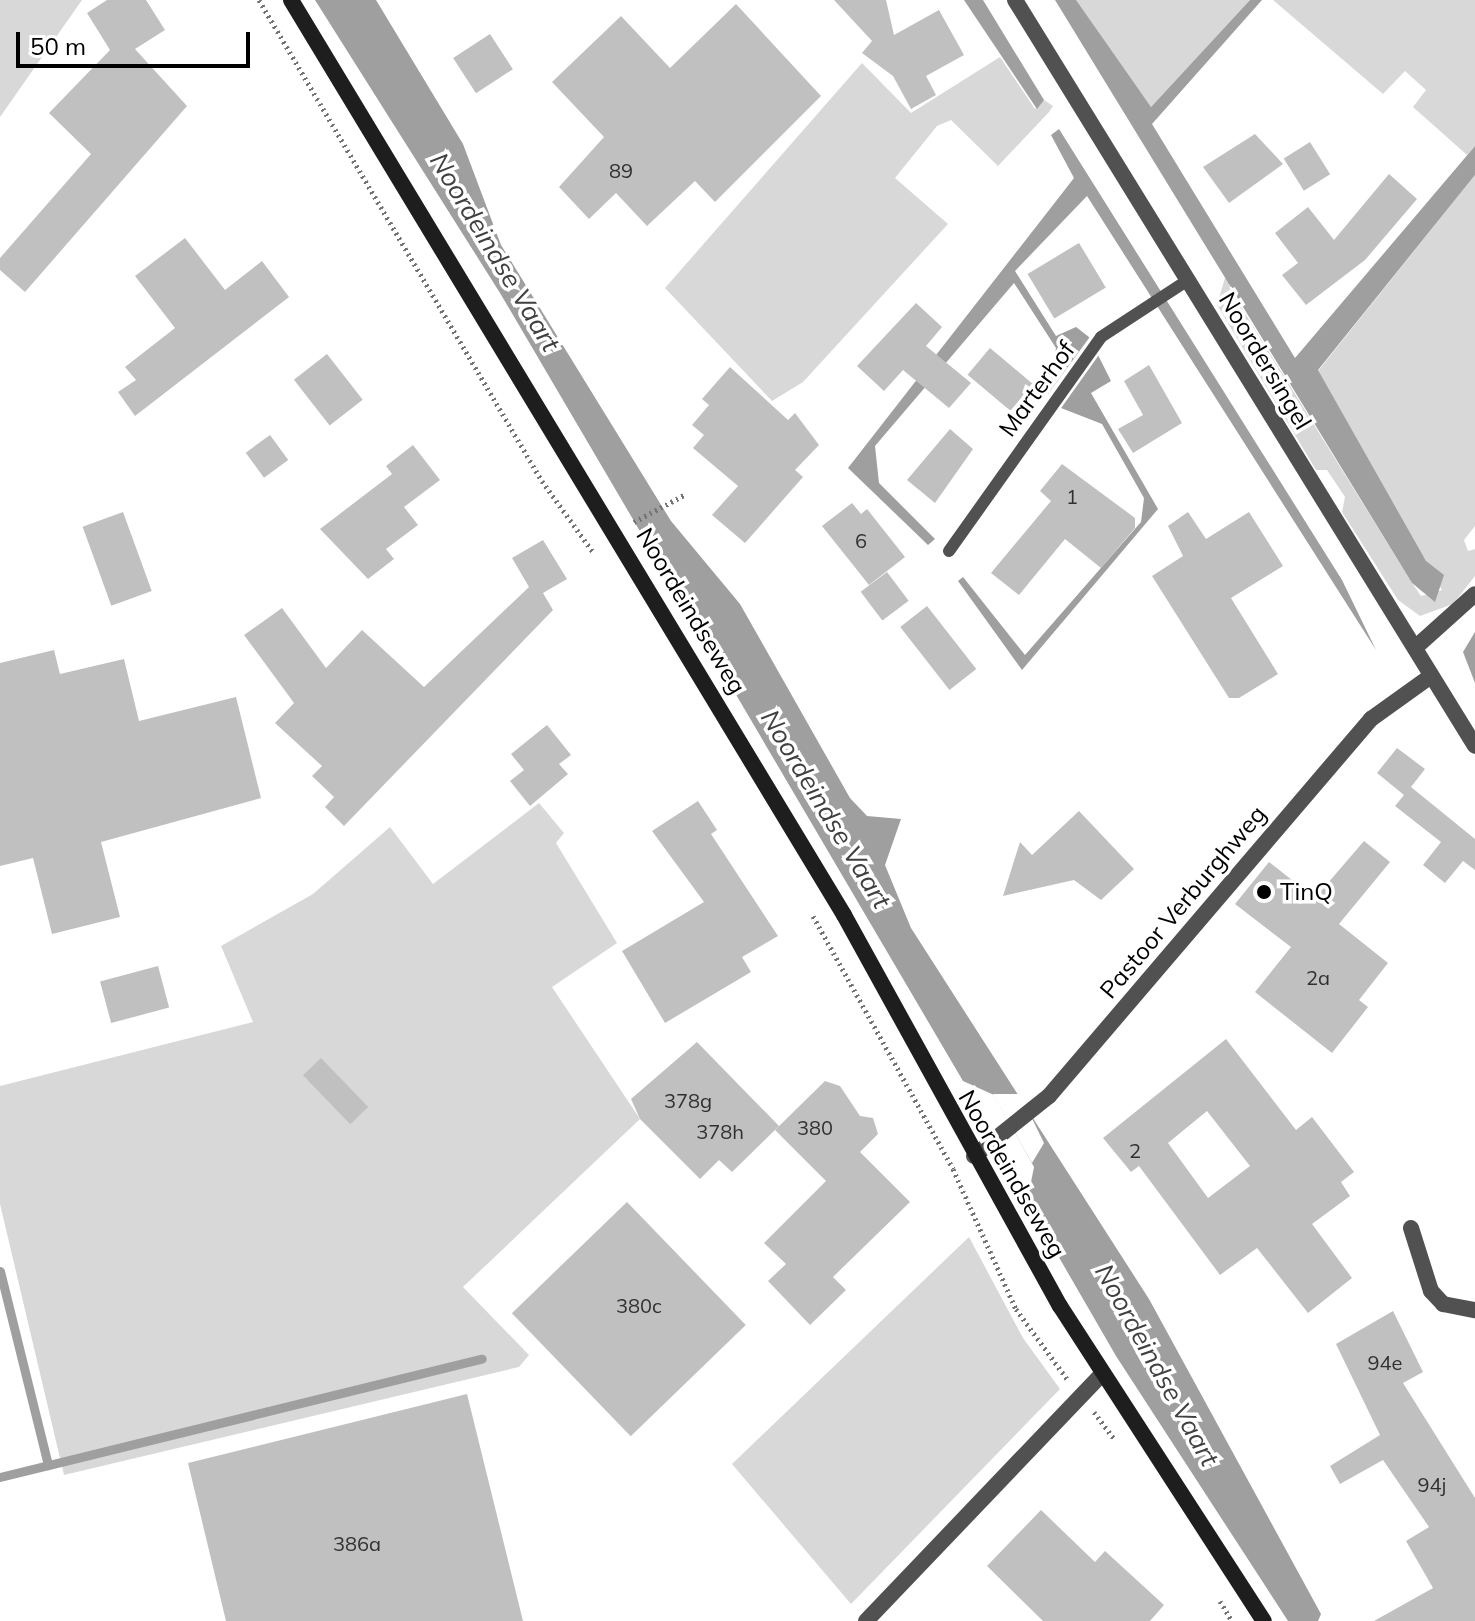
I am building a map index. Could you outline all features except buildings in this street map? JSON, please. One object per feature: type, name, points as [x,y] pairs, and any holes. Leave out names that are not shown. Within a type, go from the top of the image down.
[{"type":"street","name":"Noordeindseweg","points":[[291,0],[562,458],[771,792],[974,1156],[1103,1373],[1264,1621]]},
{"type":"street","name":"Noordersingel","points":[[1015,0],[1416,647],[1428,678],[1475,746]]},
{"type":"street","points":[[1416,647],[1475,594]]},
{"type":"street","name":"Pastoor Verburghweg","points":[[974,1156],[1031,1115],[1371,719],[1428,678]]},
{"type":"street","points":[[1411,1228],[1431,1291],[1443,1304],[1475,1310]]},
{"type":"street","points":[[866,1621],[1103,1373]]},
{"type":"lane","name":"Marterhof","points":[[949,551],[1101,337],[1188,280]]},
{"type":"path","points":[[259,0],[542,481],[597,556]]},
{"type":"path","points":[[639,519],[686,494]]},
{"type":"path","name":"Noordeindseweg","points":[[810,909],[953,1169]]},
{"type":"shaded area","points":[[0,0],[82,0],[0,117]]},
{"type":"shaded area","points":[[1076,0],[1250,0],[1151,107],[1075,2]]},
{"type":"shaded area","points":[[1273,0],[1475,0],[1475,146],[1467,155],[1413,107],[1426,90],[1405,71],[1383,94]]},
{"type":"shaded area","points":[[1000,57],[1035,109],[1044,100],[1053,106],[998,166],[951,120],[937,126],[895,178],[948,224],[803,382],[772,401],[665,288],[862,63],[911,113]]},
{"type":"shaded area","points":[[1475,175],[1475,526],[1464,540],[1468,551],[1475,549],[1475,576],[1453,604],[1420,616],[1398,600],[1342,512],[1345,497],[1327,470],[1316,470],[1217,305],[1227,271],[1230,289],[1412,583],[1421,596],[1442,590],[1318,371]]},
{"type":"shaded area","points":[[539,803],[564,833],[556,843],[617,943],[552,987],[640,1119],[463,1287],[529,1355],[519,1367],[64,1475],[0,1204],[0,1086],[253,1022],[221,946],[313,894],[390,827],[433,884]]},
{"type":"shaded area","points":[[969,1237],[1023,1338],[1060,1389],[851,1604],[732,1464]]},
{"type":"water","name":"Noordeindse Vaart","points":[[315,0],[376,0],[463,144],[501,245],[671,521],[740,604],[850,798],[867,816],[901,819],[885,865],[911,928],[1149,1299],[1321,1614],[1318,1621],[1288,1621],[1116,1356],[1027,1202],[1034,1167],[994,1095],[963,1081],[500,293]]},
{"type":"water","points":[[964,0],[983,0],[1044,100],[1037,109]]},
{"type":"water","points":[[1055,0],[1076,0],[1151,107],[1250,0],[1262,0],[1152,124],[1295,358],[1475,146],[1475,175],[1318,370],[1426,561],[1444,575],[1435,602],[1412,583]]},
{"type":"water","points":[[1059,129],[1342,580],[1376,650],[1087,196],[1015,271],[1056,336],[1076,327],[1089,337],[1111,381],[1091,393],[1158,509],[1022,670],[958,581],[963,577],[1025,655],[1141,522],[1144,498],[1102,424],[1061,408],[1048,394],[1056,348],[1014,283],[875,446],[879,483],[935,539],[928,545],[848,468],[1074,178],[1051,135]]},
{"type":"water","points":[[1475,632],[1475,683],[1463,652]]},
{"type":"pier","points":[[1092,334],[1101,352],[1059,411],[1048,394]]},
{"type":"pier","points":[[993,1094],[1020,1094],[1044,1143],[1032,1163]]},
{"type":"waterway","points":[[0,1271],[48,1465]]},
{"type":"waterway","points":[[0,1477],[482,1359]]},
{"type":"place","name":"TinQ","points":[[1264,892]]}]
